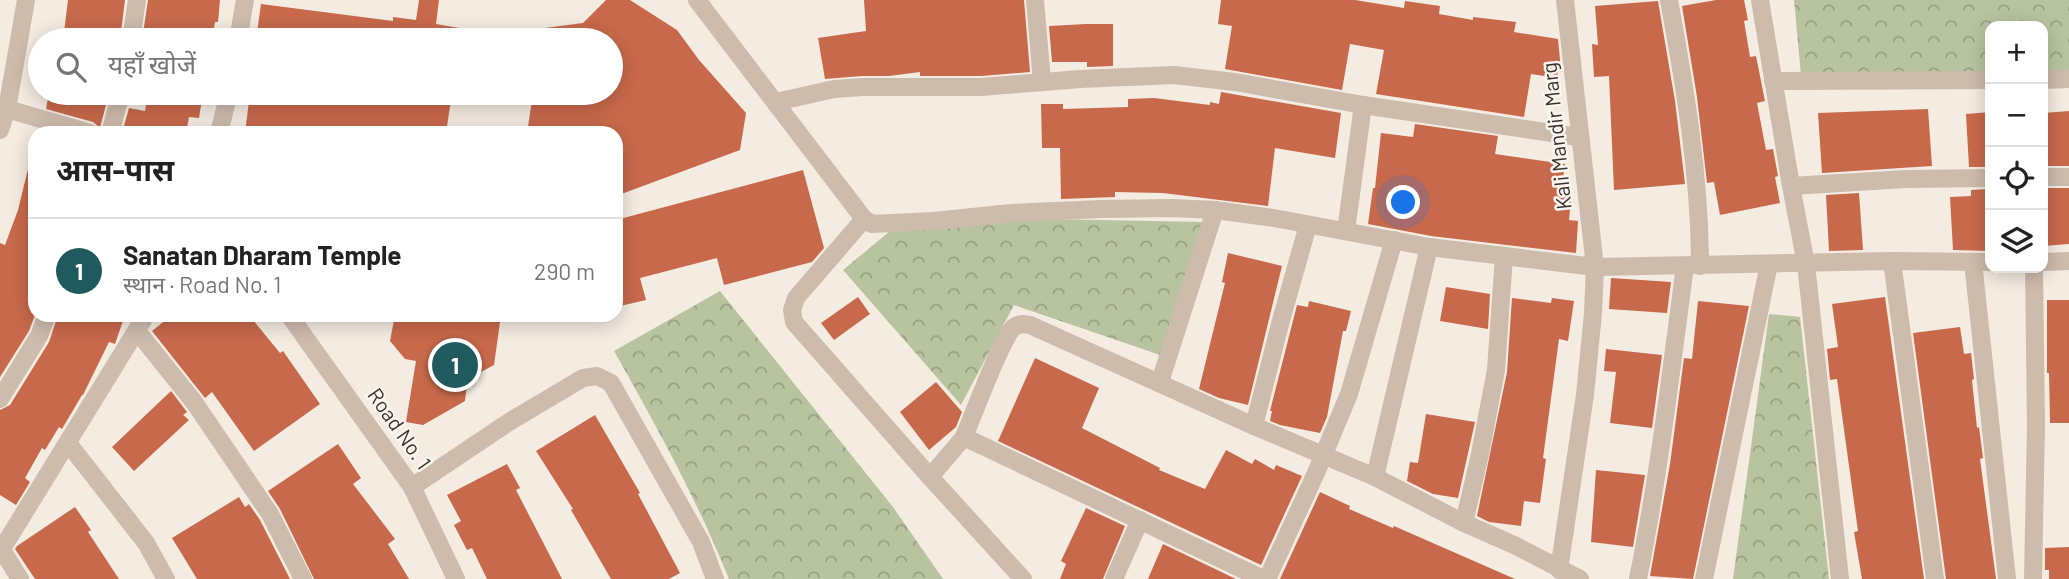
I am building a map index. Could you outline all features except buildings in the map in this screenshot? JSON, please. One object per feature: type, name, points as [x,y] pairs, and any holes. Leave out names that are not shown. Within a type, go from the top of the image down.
[{"type":"street","points":[[0,130],[7,109],[26,0]]},
{"type":"street","points":[[133,28],[137,0]]},
{"type":"street","points":[[240,28],[245,0]]},
{"type":"street","points":[[697,0],[864,219],[880,225],[1011,213],[1101,209],[1215,210],[1274,218],[1429,247],[1595,267],[1892,261],[1982,262],[2007,579]]},
{"type":"street","points":[[1035,0],[1042,82]]},
{"type":"street","name":"Kali Mandir Marg","points":[[1559,570],[1585,395],[1595,267],[1566,0]]},
{"type":"street","points":[[1638,579],[1652,512],[1698,218],[1689,127],[1669,0]]},
{"type":"street","points":[[1760,0],[1806,264],[1840,579]]},
{"type":"street","points":[[776,102],[834,89],[863,87],[981,87],[1174,75],[1235,82],[1363,105],[1580,137]]},
{"type":"street","points":[[2048,80],[2069,79]]},
{"type":"street","points":[[1773,81],[1985,80]]},
{"type":"street","points":[[112,126],[118,105]]},
{"type":"street","points":[[221,126],[226,105]]},
{"type":"street","points":[[1346,231],[1363,105]]},
{"type":"street","points":[[7,109],[66,126]]},
{"type":"street","points":[[2048,177],[2069,177]]},
{"type":"street","points":[[1791,186],[1906,179],[1985,178]]},
{"type":"street","points":[[1160,382],[1215,210]]},
{"type":"street","points":[[864,219],[796,298],[792,310],[794,322],[1023,579]]},
{"type":"street","points":[[1254,426],[1308,225]]},
{"type":"street","points":[[964,437],[1265,579],[1324,455],[1349,394],[1394,240]]},
{"type":"street","points":[[1375,477],[1429,247]]},
{"type":"street","points":[[1464,523],[1496,370],[1504,256]]},
{"type":"street","points":[[1892,261],[1935,579]]},
{"type":"street","points":[[2048,262],[2069,261]]},
{"type":"street","points":[[1704,579],[1769,264]]},
{"type":"street","points":[[2033,579],[2036,425],[2034,273]]},
{"type":"street","points":[[0,399],[39,336],[44,322]]},
{"type":"street","name":"Road No. 1","points":[[294,322],[412,487],[456,579]]},
{"type":"street","points":[[20,579],[1,551],[141,323],[263,503],[303,579]]},
{"type":"street","points":[[930,477],[964,437],[991,370],[1012,328],[1020,324],[1030,325],[1254,426],[1375,477],[1580,579]]},
{"type":"street","points":[[412,487],[509,422],[583,378],[597,376],[611,383],[701,542],[715,579]]},
{"type":"street","points":[[68,443],[145,543],[166,579]]},
{"type":"street","points":[[1114,579],[1140,520]]},
{"type":"green space","points":[[1794,0],[2069,0],[2069,71],[2048,72],[2048,21],[1985,21],[1985,72],[1801,75]]},
{"type":"green space","points":[[1046,219],[1205,222],[1163,356],[1014,305],[961,405],[843,270],[890,231]]},
{"type":"green space","points":[[720,291],[893,507],[943,579],[729,579],[675,463],[614,351]]},
{"type":"green space","points":[[1769,314],[1800,317],[1829,579],[1733,579]]},
{"type":"place","name":"Sanatan Dharam Temple","points":[[455,365]]}]
